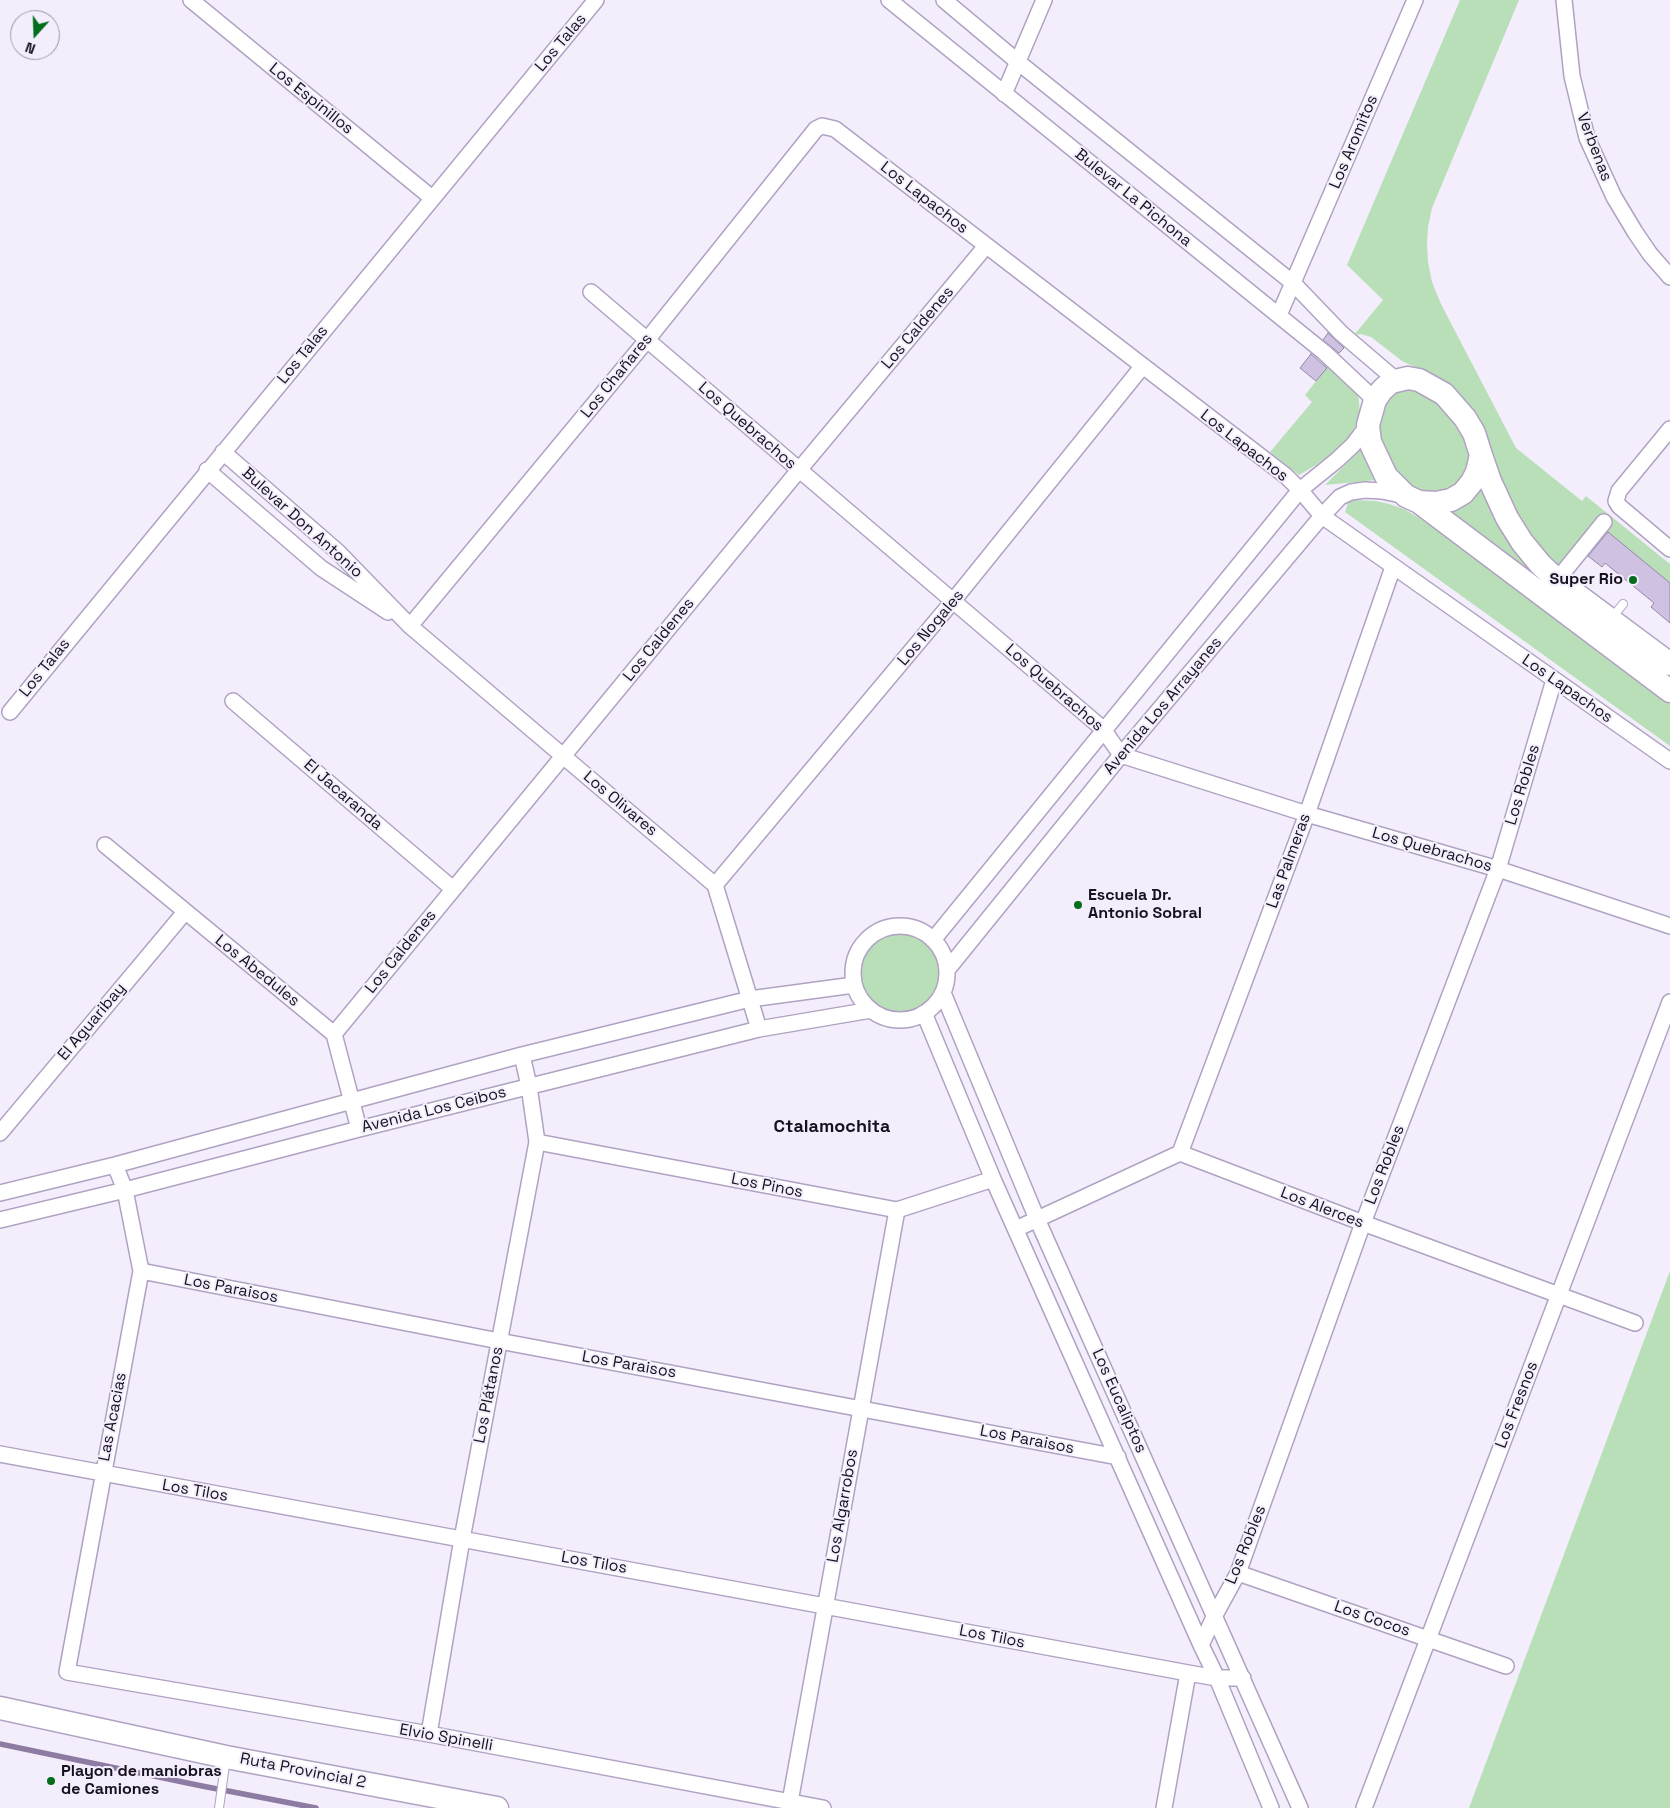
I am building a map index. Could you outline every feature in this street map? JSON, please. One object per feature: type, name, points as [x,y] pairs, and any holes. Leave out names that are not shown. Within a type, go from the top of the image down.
[{"type":"main road","points":[[1668,659],[1617,612],[1557,580],[1540,564],[1522,542],[1507,518],[1490,481],[1474,433],[1466,418],[1444,394],[1419,380],[1408,378],[1396,380],[1382,390],[1375,400],[1368,425],[1370,442],[1386,476],[1412,499],[1670,691]]},
{"type":"main road","points":[[1412,499],[1436,503],[1451,500],[1463,493],[1477,472],[1481,455]]},
{"type":"main road","name":"Ruta Provincial 2","points":[[0,1708],[226,1757],[497,1808]]},
{"type":"street","name":"Los Espinillos","points":[[191,0],[432,198]]},
{"type":"street","name":"Los Talas","points":[[10,712],[207,470],[596,0]]},
{"type":"street","name":"Bulevar La Pichona","points":[[889,0],[1325,353],[1375,400]]},
{"type":"street","name":"Bulevar La Pichona","points":[[944,0],[1018,62],[1294,283],[1341,334],[1396,380]]},
{"type":"street","points":[[1004,94],[1044,0]]},
{"type":"street","name":"Los Aromitos","points":[[1278,315],[1294,283],[1415,0]]},
{"type":"street","name":"Verbenas","points":[[1564,0],[1572,76],[1587,138],[1614,197],[1650,254],[1670,277]]},
{"type":"street","name":"Los Lapachos","points":[[822,126],[835,129],[1286,476],[1322,516],[1670,761]]},
{"type":"street","name":"Los Chañares","points":[[410,626],[647,340],[816,129],[822,126]]},
{"type":"street","name":"Los Caldenes","points":[[334,1034],[452,889],[986,246]]},
{"type":"street","name":"Los Quebrachos","points":[[591,292],[1104,729],[1121,755],[1307,814],[1498,869],[1670,926]]},
{"type":"street","name":"Los Nogales","points":[[715,885],[954,601],[1142,367]]},
{"type":"street","name":"Avenida Los Arrayanes","points":[[933,940],[1300,490],[1353,445],[1368,425]]},
{"type":"street","points":[[1670,429],[1616,496],[1619,506],[1670,549]]},
{"type":"street","name":"Bulevar Don Antonio","points":[[223,452],[338,552],[410,626]]},
{"type":"street","name":"Bulevar Don Antonio","points":[[207,470],[322,568],[410,626]]},
{"type":"street","name":"Avenida Los Arrayanes","points":[[947,970],[1121,755],[1340,497],[1350,492],[1365,490],[1382,491],[1412,499]]},
{"type":"street","points":[[1557,580],[1576,564],[1604,522]]},
{"type":"street","name":"Las Palmeras","points":[[1180,1153],[1307,814],[1392,567]]},
{"type":"street","name":"Los Olivares","points":[[410,626],[715,885]]},
{"type":"street","name":"Los Robles","points":[[1201,1645],[1214,1615],[1238,1572],[1363,1223],[1498,869],[1554,680]]},
{"type":"street","name":"El Jacaranda","points":[[233,702],[452,889]]},
{"type":"street","name":"Los Abedules","points":[[105,844],[334,1034]]},
{"type":"street","points":[[715,885],[759,1030]]},
{"type":"street","name":"El Aguaribay","points":[[0,1133],[185,912]]},
{"type":"street","points":[[896,926],[909,927],[922,932],[933,940],[940,948],[947,970],[943,993],[935,1005],[924,1014],[911,1019],[897,1020],[883,1018],[860,999],[854,985],[852,971],[855,958],[861,946],[870,936],[896,926]]},
{"type":"street","name":"Avenida Los Ceibos","points":[[0,1193],[114,1165],[522,1055],[750,999],[854,985]]},
{"type":"street","name":"Los Eucaliptos","points":[[943,993],[1037,1219],[1300,1808]]},
{"type":"street","name":"Los Fresnos","points":[[1364,1808],[1670,1002]]},
{"type":"street","name":"Avenida Los Ceibos","points":[[0,1220],[759,1030],[871,1010]]},
{"type":"street","name":"Los Eucaliptos","points":[[924,1014],[1016,1229],[1217,1678],[1271,1808]]},
{"type":"street","points":[[334,1034],[350,1101],[359,1129]]},
{"type":"street","name":"Los Plátanos","points":[[428,1734],[462,1539],[536,1142],[530,1086],[522,1055]]},
{"type":"street","name":"Los Pinos","points":[[536,1142],[898,1210],[994,1179]]},
{"type":"street","points":[[1016,1229],[1180,1153]]},
{"type":"street","name":"Los Alerces","points":[[1180,1153],[1363,1223],[1635,1323]]},
{"type":"street","name":"Las Acacias","points":[[68,1672],[102,1474],[141,1271],[125,1190],[114,1165]]},
{"type":"street","name":"Los Algarrobos","points":[[790,1802],[824,1606],[898,1210]]},
{"type":"street","name":"Los Paraisos","points":[[141,1271],[499,1342],[1118,1457]]},
{"type":"street","name":"Los Tilos","points":[[0,1454],[1188,1673]]},
{"type":"street","name":"Los Cocos","points":[[1238,1572],[1506,1666]]},
{"type":"street","name":"Elvio Spinelli","points":[[68,1672],[428,1734],[823,1808]]},
{"type":"street","points":[[1164,1808],[1188,1673],[1217,1678],[1242,1678]]},
{"type":"lane","points":[[219,1808],[226,1757]]},
{"type":"green space","points":[[1460,0],[1519,0],[1432,208],[1427,245],[1432,282],[1441,304],[1516,448],[1582,501],[1586,496],[1670,564],[1670,583],[1605,530],[1573,550],[1557,567],[1543,554],[1510,504],[1480,424],[1468,404],[1460,401],[1434,376],[1402,361],[1371,337],[1361,334],[1354,335],[1383,300],[1347,265]]},
{"type":"green space","points":[[1328,366],[1358,391],[1360,414],[1346,443],[1299,475],[1270,452],[1312,402],[1305,395]]},
{"type":"green space","points":[[1403,389],[1419,390],[1448,410],[1467,442],[1471,461],[1457,487],[1440,493],[1421,491],[1399,477],[1383,455],[1378,435],[1381,410],[1390,397]]},
{"type":"green space","points":[[1362,448],[1376,480],[1325,485]]},
{"type":"green space","points":[[1482,489],[1498,518],[1666,672],[1443,511],[1468,503]]},
{"type":"green space","points":[[1353,500],[1376,501],[1389,504],[1404,509],[1419,518],[1448,537],[1670,701],[1670,746],[1345,512],[1348,503]]},
{"type":"green space","points":[[900,926],[918,930],[933,940],[943,955],[947,973],[943,991],[933,1006],[918,1016],[900,1020],[882,1016],[867,1006],[857,991],[853,973],[857,955],[867,940],[882,930]]},
{"type":"green space","points":[[1670,1271],[1670,1808],[1469,1808]]},
{"type":"building","points":[[1328,333],[1344,348],[1339,353],[1323,340]]},
{"type":"building","points":[[1311,354],[1327,368],[1316,381],[1300,368]]},
{"type":"building","points":[[1608,532],[1670,583],[1670,623],[1651,607],[1654,603],[1605,563],[1602,567],[1588,556]]},
{"type":"waterway","points":[[0,1744],[316,1808]]},
{"type":"place","name":"Super Rio","points":[[1633,580]]},
{"type":"place","name":"Escuela Dr. Antonio Sobral","points":[[1078,905]]},
{"type":"place","name":"Playon de maniobras de Camiones","points":[[51,1781]]},
{"type":"district","name":"Ctalamochita","points":[[832,1127]]}]
